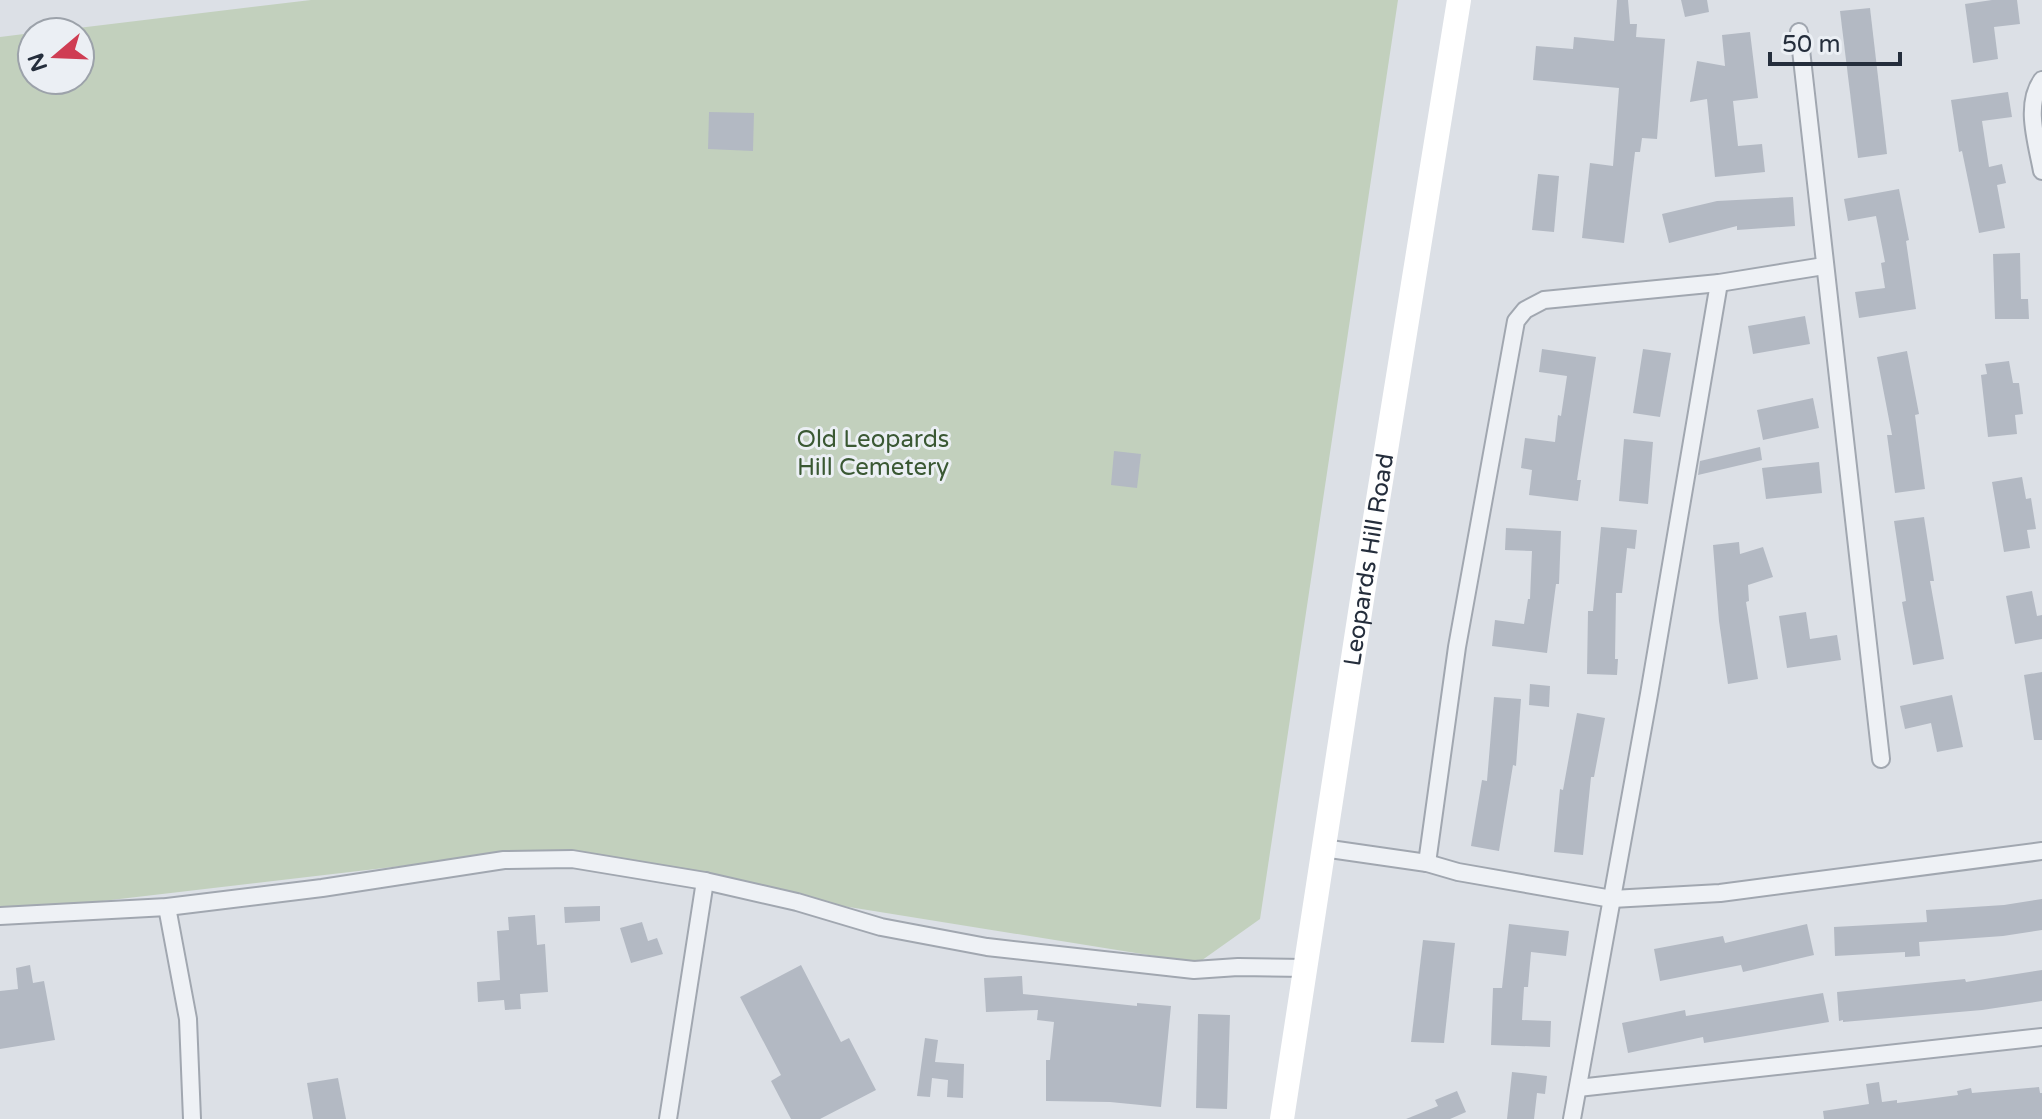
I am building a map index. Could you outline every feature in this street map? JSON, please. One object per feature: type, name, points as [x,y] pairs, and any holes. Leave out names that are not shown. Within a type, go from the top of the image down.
[{"type":"main road","name":"Leopards Hill Road","points":[[1282,1119],[1459,0]]},
{"type":"street","points":[[1799,32],[1881,759]]},
{"type":"street","points":[[2042,80],[2033,96],[2033,118],[2042,171]]},
{"type":"street","points":[[1427,863],[1457,647],[1516,321],[1525,310],[1544,300],[1719,283],[1824,266]]},
{"type":"street","points":[[1572,1119],[1719,283]]},
{"type":"street","points":[[1323,848],[1427,863],[1458,872],[1612,899],[1720,893],[2042,851]]},
{"type":"street","points":[[0,916],[167,907],[322,888],[504,860],[572,859],[705,881],[797,902],[866,924],[987,947],[1194,970],[1305,968]]},
{"type":"street","points":[[668,1119],[705,881]]},
{"type":"street","points":[[167,907],[188,1019],[192,1119]]},
{"type":"street","points":[[1578,1088],[2042,1037]]},
{"type":"green space","name":"Old Leopards Hill Cemetery","points":[[311,0],[1398,0],[1260,919],[1198,963],[512,853],[0,913],[0,37],[16,35],[16,96],[96,96],[96,26]]},
{"type":"building","points":[[1617,0],[1628,0],[1630,24],[1637,24],[1636,37],[1665,39],[1657,139],[1642,138],[1640,152],[1635,152],[1624,243],[1582,238],[1590,163],[1613,166],[1619,88],[1533,80],[1536,46],[1573,49],[1574,37],[1614,41]]},
{"type":"building","points":[[1681,0],[1707,0],[1709,12],[1685,17]]},
{"type":"building","points":[[2017,0],[2020,24],[1994,27],[1998,59],[1973,63],[1965,4]]},
{"type":"building","points":[[1870,8],[1887,154],[1858,158],[1840,11]]},
{"type":"building","points":[[1750,32],[1758,98],[1733,101],[1738,146],[1762,144],[1765,172],[1715,177],[1707,99],[1690,102],[1697,61],[1725,66],[1722,35]]},
{"type":"building","points":[[2008,92],[2012,117],[1982,121],[1989,167],[2002,164],[2006,183],[1997,185],[2005,228],[1979,233],[1962,151],[1959,152],[1951,100]]},
{"type":"building","points":[[709,112],[754,113],[753,151],[708,149]]},
{"type":"building","points":[[1538,174],[1559,176],[1554,232],[1532,230]]},
{"type":"building","points":[[1899,189],[1909,240],[1906,241],[1916,309],[1859,318],[1855,292],[1885,288],[1881,263],[1885,262],[1876,216],[1848,221],[1844,199]]},
{"type":"building","points":[[1793,197],[1795,226],[1737,230],[1737,226],[1669,243],[1662,214],[1717,201]]},
{"type":"building","points":[[2020,253],[2021,299],[2028,299],[2029,319],[1995,319],[1993,254]]},
{"type":"building","points":[[1805,316],[1810,344],[1753,354],[1748,326]]},
{"type":"building","points":[[1542,349],[1596,357],[1577,480],[1581,480],[1578,501],[1529,495],[1532,470],[1521,468],[1525,438],[1555,442],[1558,415],[1561,416],[1567,376],[1539,372]]},
{"type":"building","points":[[1643,349],[1671,353],[1660,417],[1633,413]]},
{"type":"building","points":[[1907,351],[1919,414],[1915,415],[1925,489],[1895,493],[1887,435],[1892,435],[1877,357]]},
{"type":"building","points":[[2009,361],[2013,383],[2019,383],[2023,414],[2015,415],[2017,434],[1988,437],[1981,375],[1987,374],[1985,364]]},
{"type":"building","points":[[1813,398],[1819,428],[1763,440],[1757,410]]},
{"type":"building","points":[[1624,439],[1653,442],[1648,504],[1619,501]]},
{"type":"building","points":[[1760,447],[1762,460],[1698,475],[1700,461]]},
{"type":"building","points":[[1114,451],[1141,454],[1137,488],[1111,485]]},
{"type":"building","points":[[1819,462],[1822,493],[1766,499],[1762,468]]},
{"type":"building","points":[[2022,477],[2026,499],[2031,498],[2036,529],[2027,530],[2030,548],[2004,552],[1992,482]]},
{"type":"building","points":[[1924,517],[1934,581],[1930,581],[1944,659],[1913,665],[1902,602],[1906,601],[1894,521]]},
{"type":"building","points":[[1601,527],[1637,530],[1635,549],[1627,548],[1622,593],[1616,593],[1617,675],[1587,674],[1588,611],[1593,611]]},
{"type":"building","points":[[1506,528],[1561,531],[1559,584],[1556,584],[1547,653],[1492,646],[1495,620],[1524,624],[1530,599],[1532,551],[1505,550]]},
{"type":"building","points":[[1739,542],[1740,554],[1763,547],[1773,577],[1748,585],[1749,601],[1746,602],[1758,679],[1728,684],[1713,545]]},
{"type":"building","points":[[2032,591],[2037,616],[2042,615],[2042,639],[2015,644],[2006,596]]},
{"type":"building","points":[[1806,612],[1810,639],[1837,635],[1841,660],[1787,668],[1779,616]]},
{"type":"building","points":[[2042,672],[2042,740],[2034,740],[2024,675]]},
{"type":"building","points":[[1530,684],[1550,686],[1549,707],[1529,705]]},
{"type":"building","points":[[1952,695],[1963,747],[1937,752],[1931,723],[1905,729],[1900,706]]},
{"type":"building","points":[[1494,697],[1521,699],[1516,766],[1513,765],[1499,851],[1471,846],[1482,780],[1487,781]]},
{"type":"building","points":[[1577,713],[1605,718],[1594,777],[1591,777],[1583,855],[1554,852],[1560,789],[1563,790]]},
{"type":"building","points":[[2042,899],[2042,930],[1919,942],[1920,956],[1905,957],[1905,952],[1835,956],[1834,927],[1927,922],[1926,910]]},
{"type":"building","points":[[600,906],[600,921],[565,923],[564,907]]},
{"type":"building","points":[[535,915],[537,945],[545,944],[548,992],[520,994],[521,1009],[505,1010],[504,1000],[478,1002],[477,982],[500,980],[497,931],[509,930],[508,917]]},
{"type":"building","points":[[642,922],[648,941],[657,938],[663,954],[631,963],[620,928]]},
{"type":"building","points":[[1509,924],[1569,931],[1566,956],[1531,952],[1528,987],[1524,987],[1522,1020],[1551,1021],[1550,1047],[1491,1045],[1493,988],[1502,988]]},
{"type":"building","points":[[1807,924],[1814,955],[1743,972],[1741,965],[1660,981],[1654,949],[1723,936],[1725,943]]},
{"type":"building","points":[[1423,940],[1455,943],[1444,1043],[1411,1042]]},
{"type":"building","points":[[30,965],[33,983],[44,981],[55,1040],[0,1049],[0,991],[18,989],[16,968]]},
{"type":"building","points":[[801,965],[841,1042],[849,1038],[876,1090],[820,1119],[791,1119],[771,1081],[781,1075],[740,997]]},
{"type":"building","points":[[2042,970],[2042,1001],[1982,1010],[1839,1021],[1837,992],[1965,979],[1966,982]]},
{"type":"building","points":[[1022,976],[1023,994],[1137,1006],[1137,1003],[1171,1006],[1161,1107],[1046,1101],[1046,1060],[1050,1060],[1054,1022],[1037,1020],[1038,1010],[986,1012],[984,978]]},
{"type":"building","points":[[1823,993],[1829,1022],[1704,1043],[1703,1037],[1628,1053],[1622,1023],[1685,1010],[1686,1016]]},
{"type":"building","points":[[1198,1014],[1230,1015],[1227,1109],[1196,1108]]},
{"type":"building","points":[[925,1038],[938,1040],[935,1062],[964,1064],[963,1098],[947,1097],[948,1080],[932,1078],[930,1097],[917,1096]]},
{"type":"building","points":[[1512,1072],[1547,1076],[1545,1094],[1537,1093],[1534,1119],[1507,1119]]},
{"type":"building","points":[[338,1078],[346,1119],[313,1119],[307,1083]]},
{"type":"building","points":[[1879,1082],[1882,1102],[1897,1100],[1897,1103],[1958,1095],[1957,1091],[1971,1088],[1972,1093],[2039,1087],[2042,1093],[2042,1119],[1824,1119],[1823,1111],[1869,1104],[1866,1084]]},
{"type":"building","points":[[1457,1091],[1466,1112],[1450,1119],[1406,1119],[1438,1106],[1435,1100]]}]
